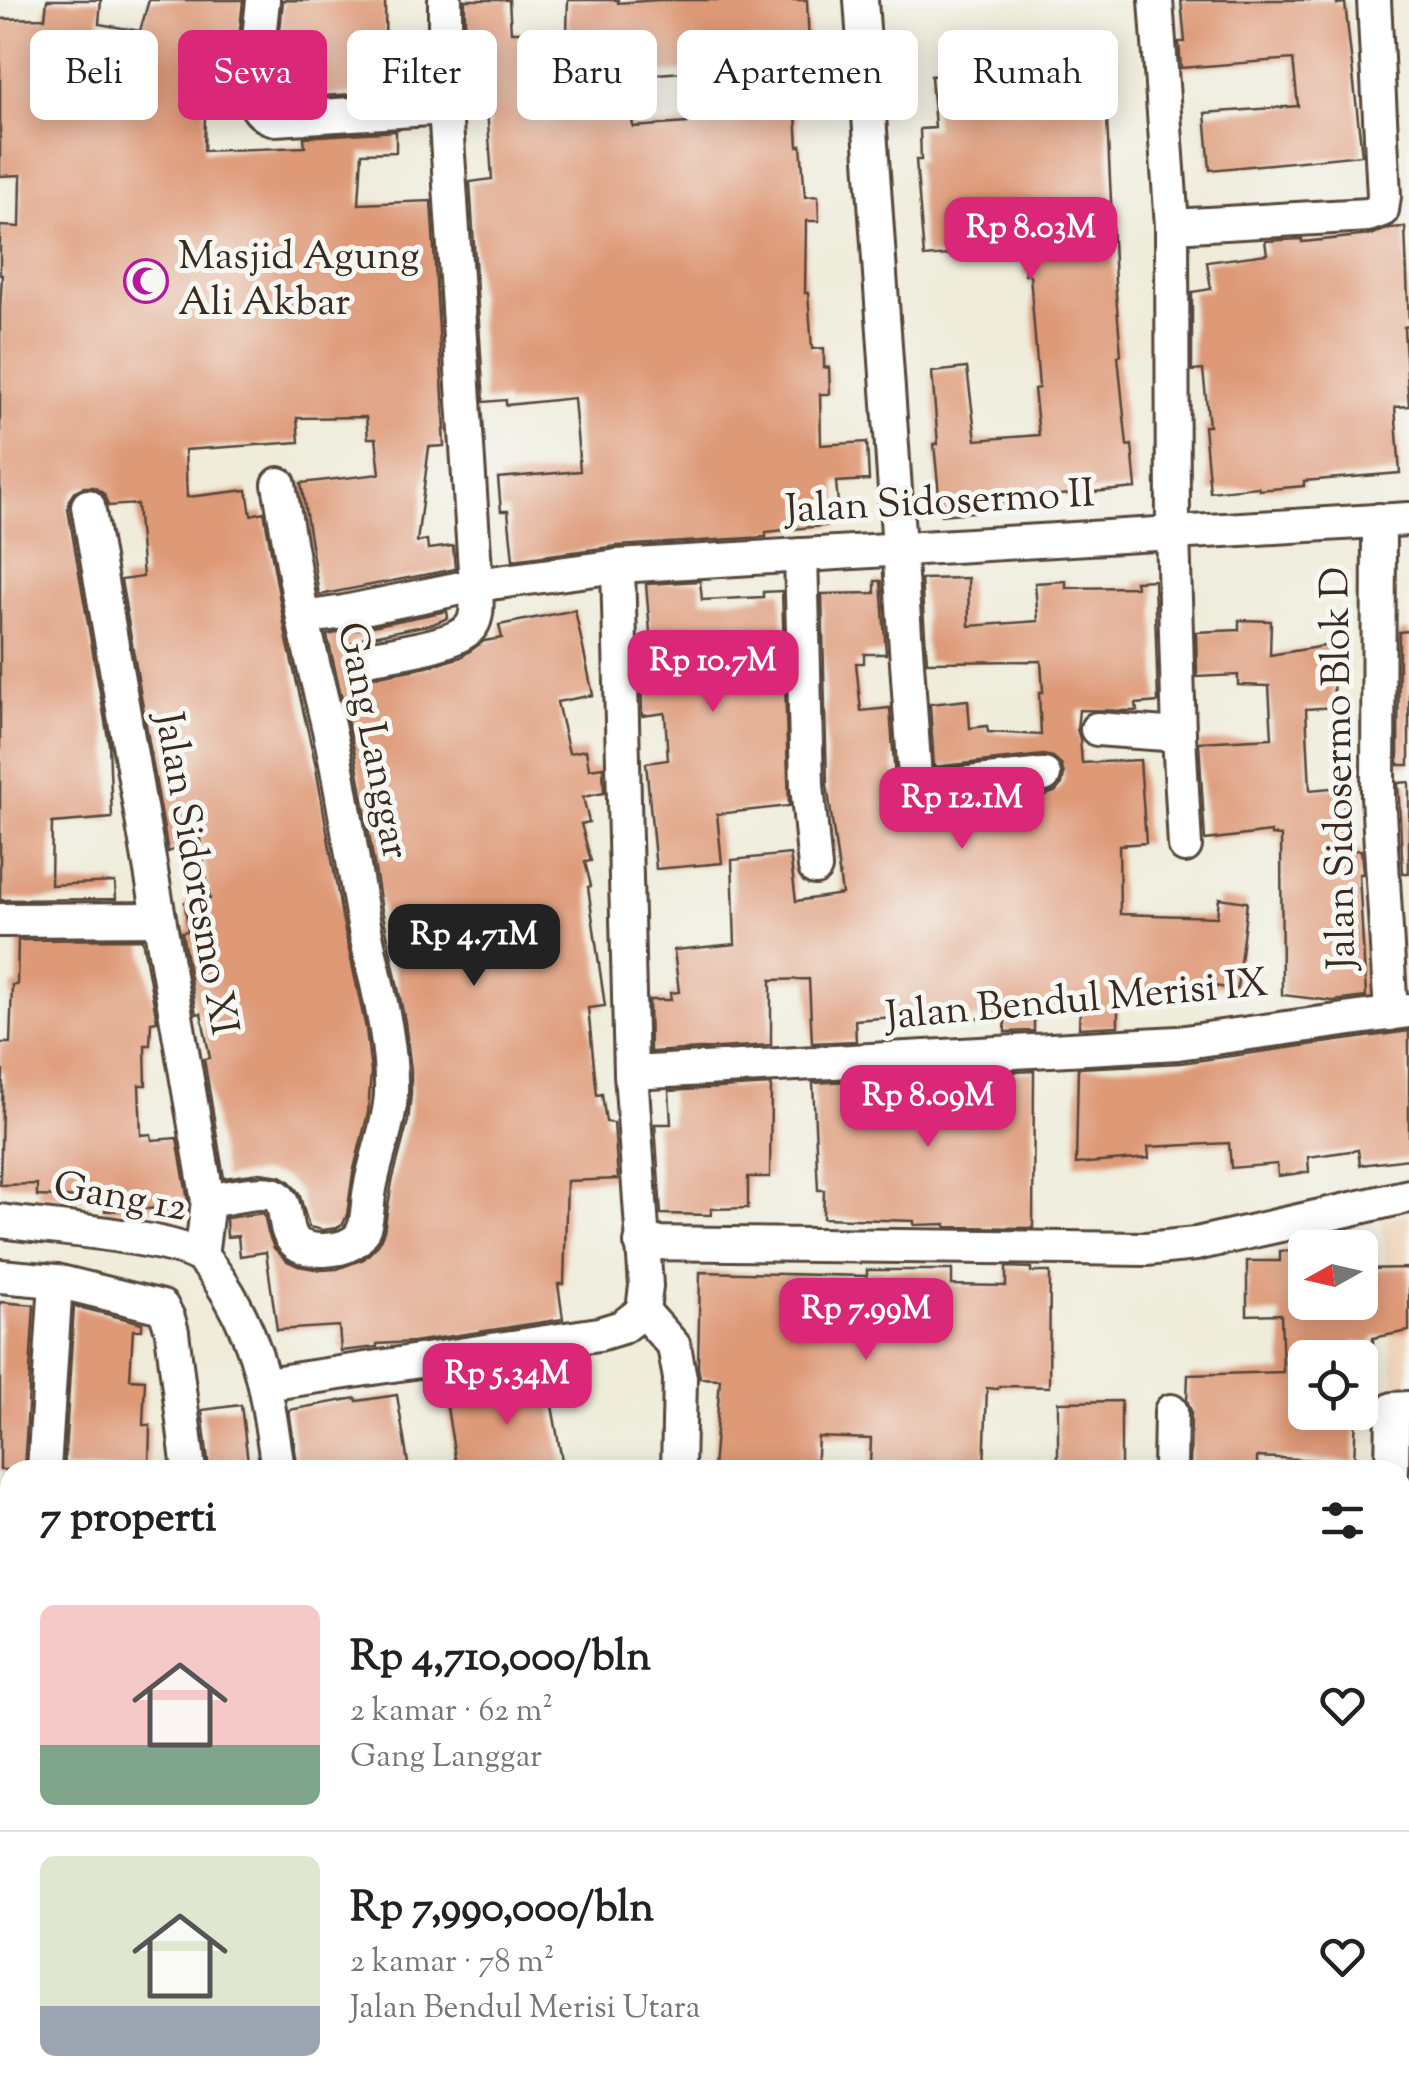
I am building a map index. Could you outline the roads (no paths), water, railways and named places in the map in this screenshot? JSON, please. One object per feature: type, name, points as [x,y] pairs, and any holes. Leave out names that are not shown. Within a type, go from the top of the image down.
[{"type":"street","points":[[262,0],[255,104],[267,117],[275,119],[347,114]]},
{"type":"street","points":[[445,0],[445,30]]},
{"type":"street","points":[[861,0],[915,778],[931,787],[1044,774]]},
{"type":"street","points":[[1156,0],[1172,226],[1172,532],[1185,846]]},
{"type":"street","points":[[1172,226],[1368,215],[1382,210],[1374,0]]},
{"type":"street","points":[[365,658],[464,634],[476,616],[446,120]]},
{"type":"street","name":"Gang Langgar","points":[[208,1201],[266,1192],[282,1202],[286,1229],[300,1244],[310,1250],[337,1250],[351,1244],[364,1231],[390,1107],[390,1066],[381,1007],[280,484]]},
{"type":"street","name":"Jalan Sidoresmo XI","points":[[88,506],[208,1201],[201,1257]]},
{"type":"street","name":"Jalan Sidosermo II","points":[[303,618],[476,585],[618,566],[1394,520]]},
{"type":"street","name":"Jalan Sidosermo Blok D","points":[[1394,520],[1378,796],[1400,1013]]},
{"type":"street","points":[[801,555],[806,785],[814,868]]},
{"type":"street","points":[[266,1384],[600,1334],[622,1328],[643,1311],[646,1286],[631,1074],[618,566]]},
{"type":"street","points":[[1097,728],[1179,735]]},
{"type":"street","points":[[0,920],[159,919]]},
{"type":"street","name":"Jalan Bendul Merisi IX","points":[[631,1074],[1178,1043],[1400,1013]]},
{"type":"street","points":[[641,1243],[1146,1249],[1196,1244],[1409,1196]]},
{"type":"street","name":"Gang 12","points":[[0,1221],[163,1242],[201,1257],[246,1324],[266,1384],[277,1460]]},
{"type":"street","points":[[0,1276],[56,1281],[162,1307],[172,1332],[188,1460]]},
{"type":"street","points":[[45,1460],[56,1281]]},
{"type":"street","points":[[643,1311],[674,1346],[680,1378],[678,1460]]},
{"type":"street","points":[[1393,1460],[1401,1408]]},
{"type":"street","points":[[1170,1460],[1171,1411]]},
{"type":"place","name":"Masjid Agung Ali Akbar","points":[[146,281]]}]
